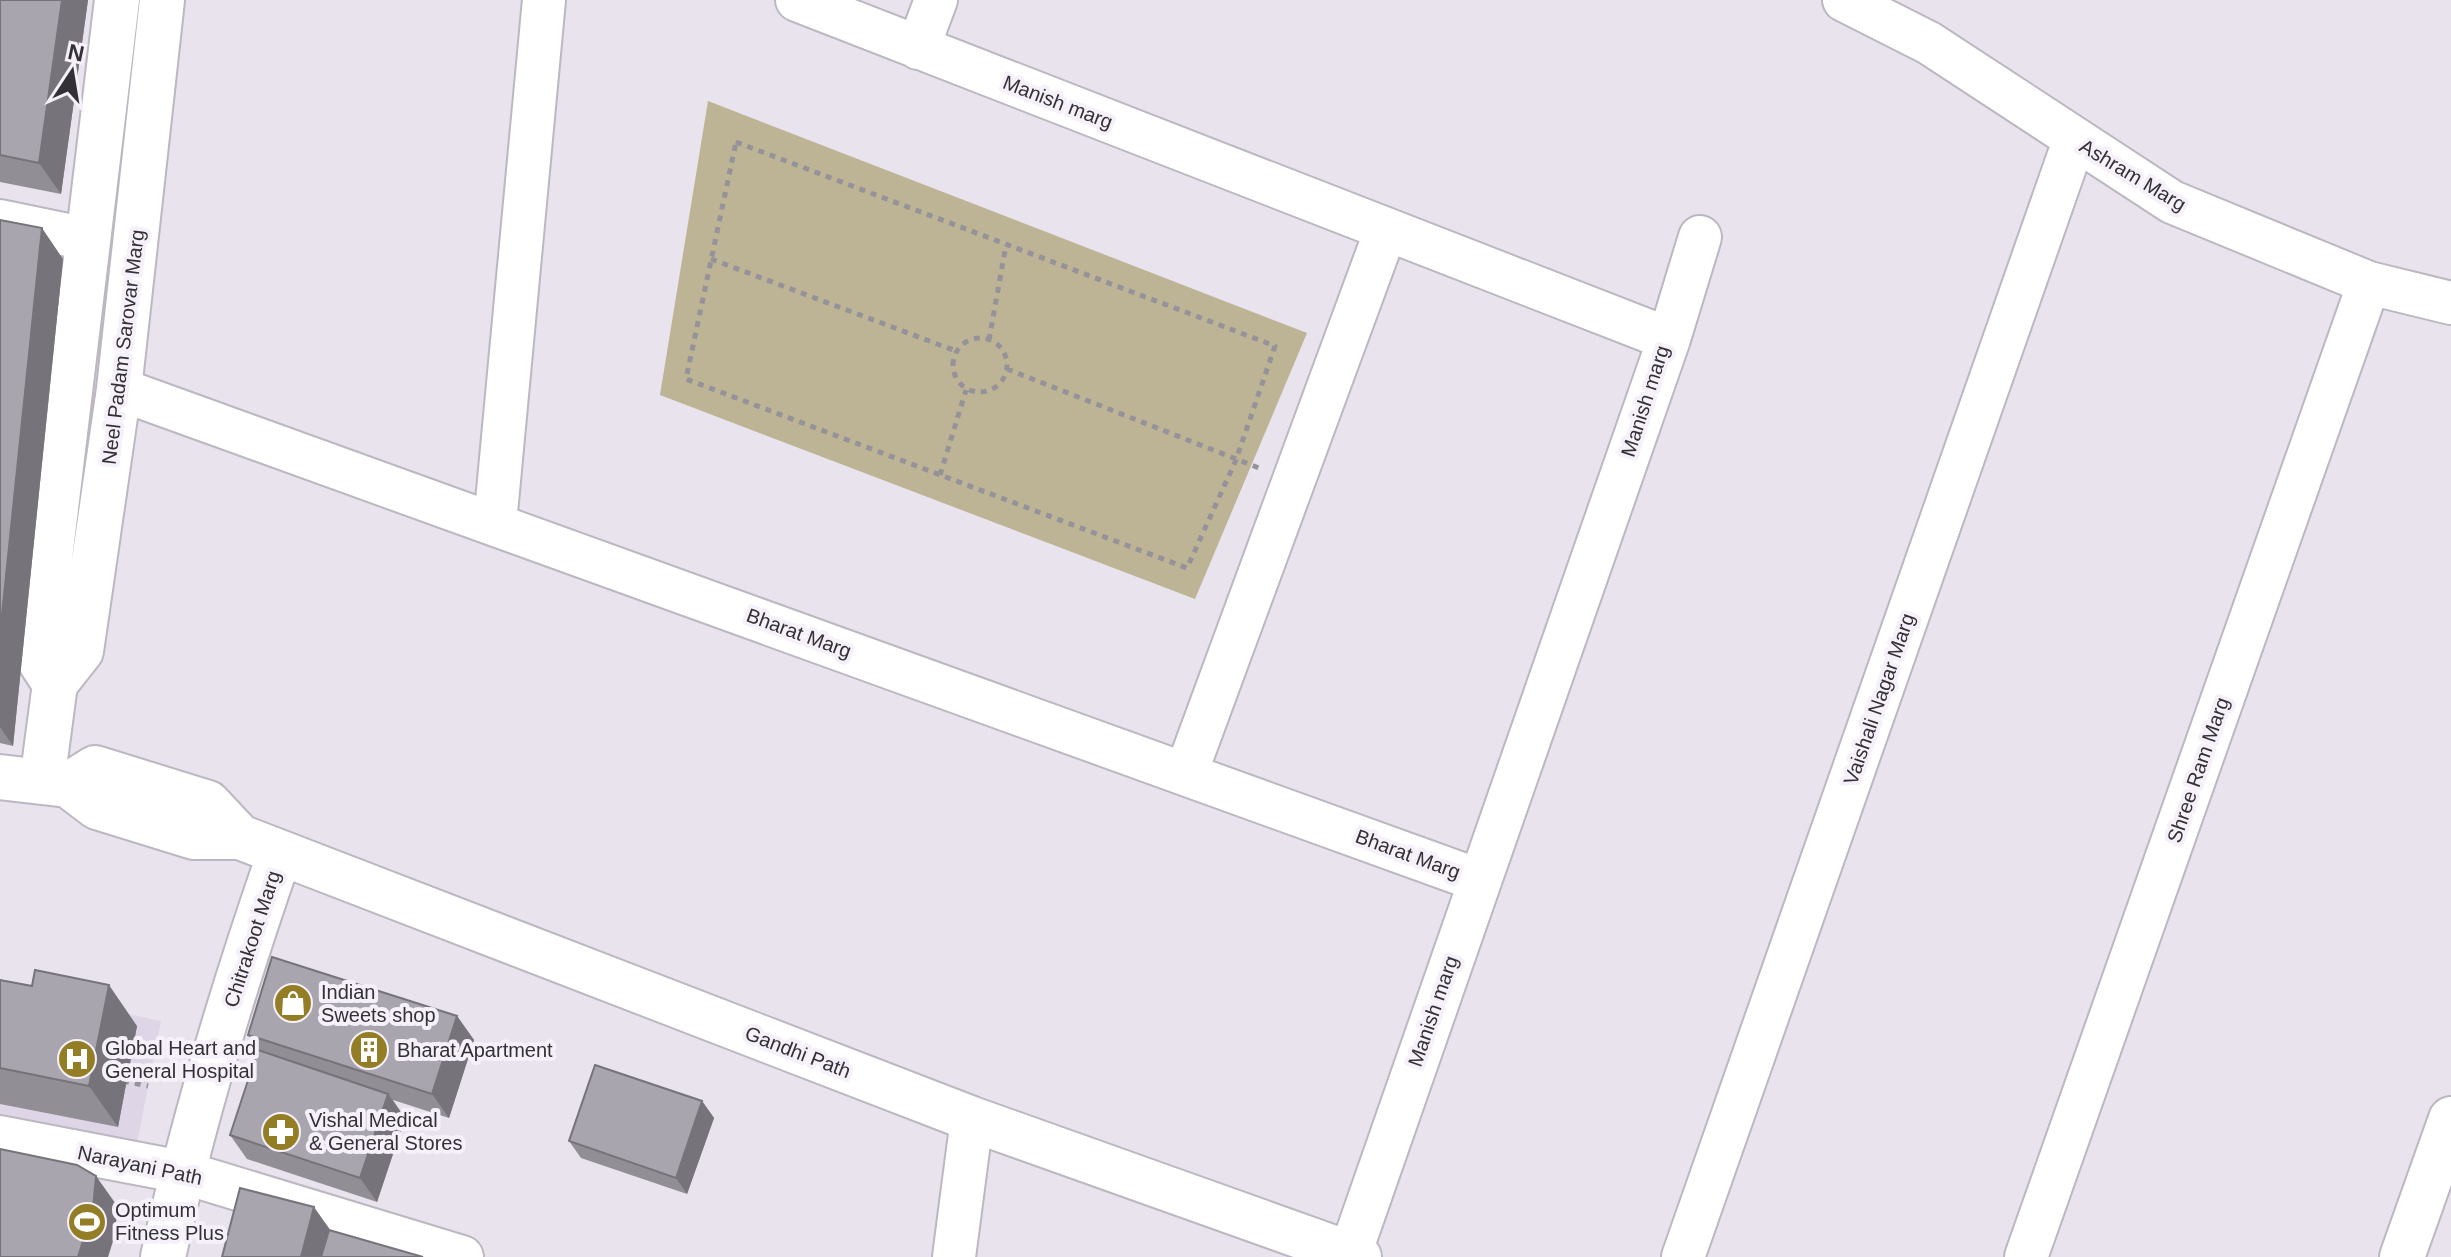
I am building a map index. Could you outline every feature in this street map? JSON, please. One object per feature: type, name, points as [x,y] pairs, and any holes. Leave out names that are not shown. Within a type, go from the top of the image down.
[{"type":"street","points":[[37,781],[55,684],[38,658],[117,0]]},
{"type":"street","name":"Neel Padam Sarovar Marg","points":[[55,684],[81,651],[119,389],[162,0]]},
{"type":"street","points":[[495,523],[544,0]]},
{"type":"street","name":"Manish marg","points":[[797,0],[1669,339],[1478,880],[1354,1255]]},
{"type":"street","points":[[918,48],[936,0]]},
{"type":"street","name":"Ashram Marg","points":[[1844,0],[1929,43],[2074,141],[2172,202],[2369,283],[2450,298]]},
{"type":"street","name":"Vaishali Nagar Marg","points":[[1683,1257],[2074,141]]},
{"type":"street","points":[[0,221],[87,239]]},
{"type":"street","points":[[1186,773],[1386,230]]},
{"type":"street","points":[[1669,339],[1700,237]]},
{"type":"street","name":"Shree Ram Marg","points":[[2026,1257],[2369,283]]},
{"type":"street","name":"Bharat Marg","points":[[119,389],[1478,880]]},
{"type":"street","name":"Gandhi Path","points":[[37,781],[95,768],[208,803],[240,837],[280,853],[972,1119],[1354,1255]]},
{"type":"street","name":"Chitrakoot Marg","points":[[163,1257],[182,1172],[247,951],[280,853]]},
{"type":"street","points":[[954,1257],[972,1119]]},
{"type":"street","points":[[2402,1257],[2451,1119]]},
{"type":"street","name":"Narayani Path","points":[[0,1137],[182,1172],[462,1257]]},
{"type":"path","points":[[736,142],[1275,346],[1236,460],[1187,568],[686,379],[711,259],[736,142]]},
{"type":"path","points":[[989,340],[1006,245]]},
{"type":"path","points":[[711,259],[956,351]]},
{"type":"path","points":[[971,339],[989,340],[1003,351],[1007,369],[999,385],[992,390],[974,393],[966,390],[954,376],[956,351],[971,339]]},
{"type":"path","points":[[1007,369],[1293,481]]},
{"type":"path","points":[[940,475],[966,390]]},
{"type":"path","points":[[123,1081],[148,1086]]},
{"type":"shaded area","points":[[708,101],[1307,333],[1195,599],[660,395]]},
{"type":"shaded area","name":"Global Heart and General Hospital","points":[[0,988],[161,1021],[137,1143],[0,1115]]},
{"type":"building","points":[[0,0],[62,0],[39,163],[0,155]]},
{"type":"building","points":[[0,220],[42,228],[0,634]]},
{"type":"building","name":"Bharat Apartment","points":[[272,957],[457,1016],[432,1094],[248,1035]]},
{"type":"building","points":[[35,970],[109,985],[89,1086],[0,1068],[0,980],[32,986]]},
{"type":"building","points":[[258,1050],[388,1094],[360,1178],[230,1135]]},
{"type":"building","points":[[595,1065],[702,1101],[676,1178],[569,1141]]},
{"type":"building","points":[[0,1149],[77,1165],[96,1176],[93,1208],[78,1257],[0,1257]]},
{"type":"building","points":[[240,1188],[314,1207],[301,1257],[222,1257]]},
{"type":"building","points":[[329,1230],[423,1257],[321,1257]]},
{"type":"place","name":"Indian Sweets shop","points":[[293,1003]]},
{"type":"place","name":"Bharat Apartment","points":[[369,1050]]},
{"type":"place","name":"Global Heart and General Hospital","points":[[77,1059]]},
{"type":"place","name":"Vishal Medical & General Stores","points":[[281,1132]]},
{"type":"place","name":"Optimum Fitness Plus","points":[[87,1222]]}]
